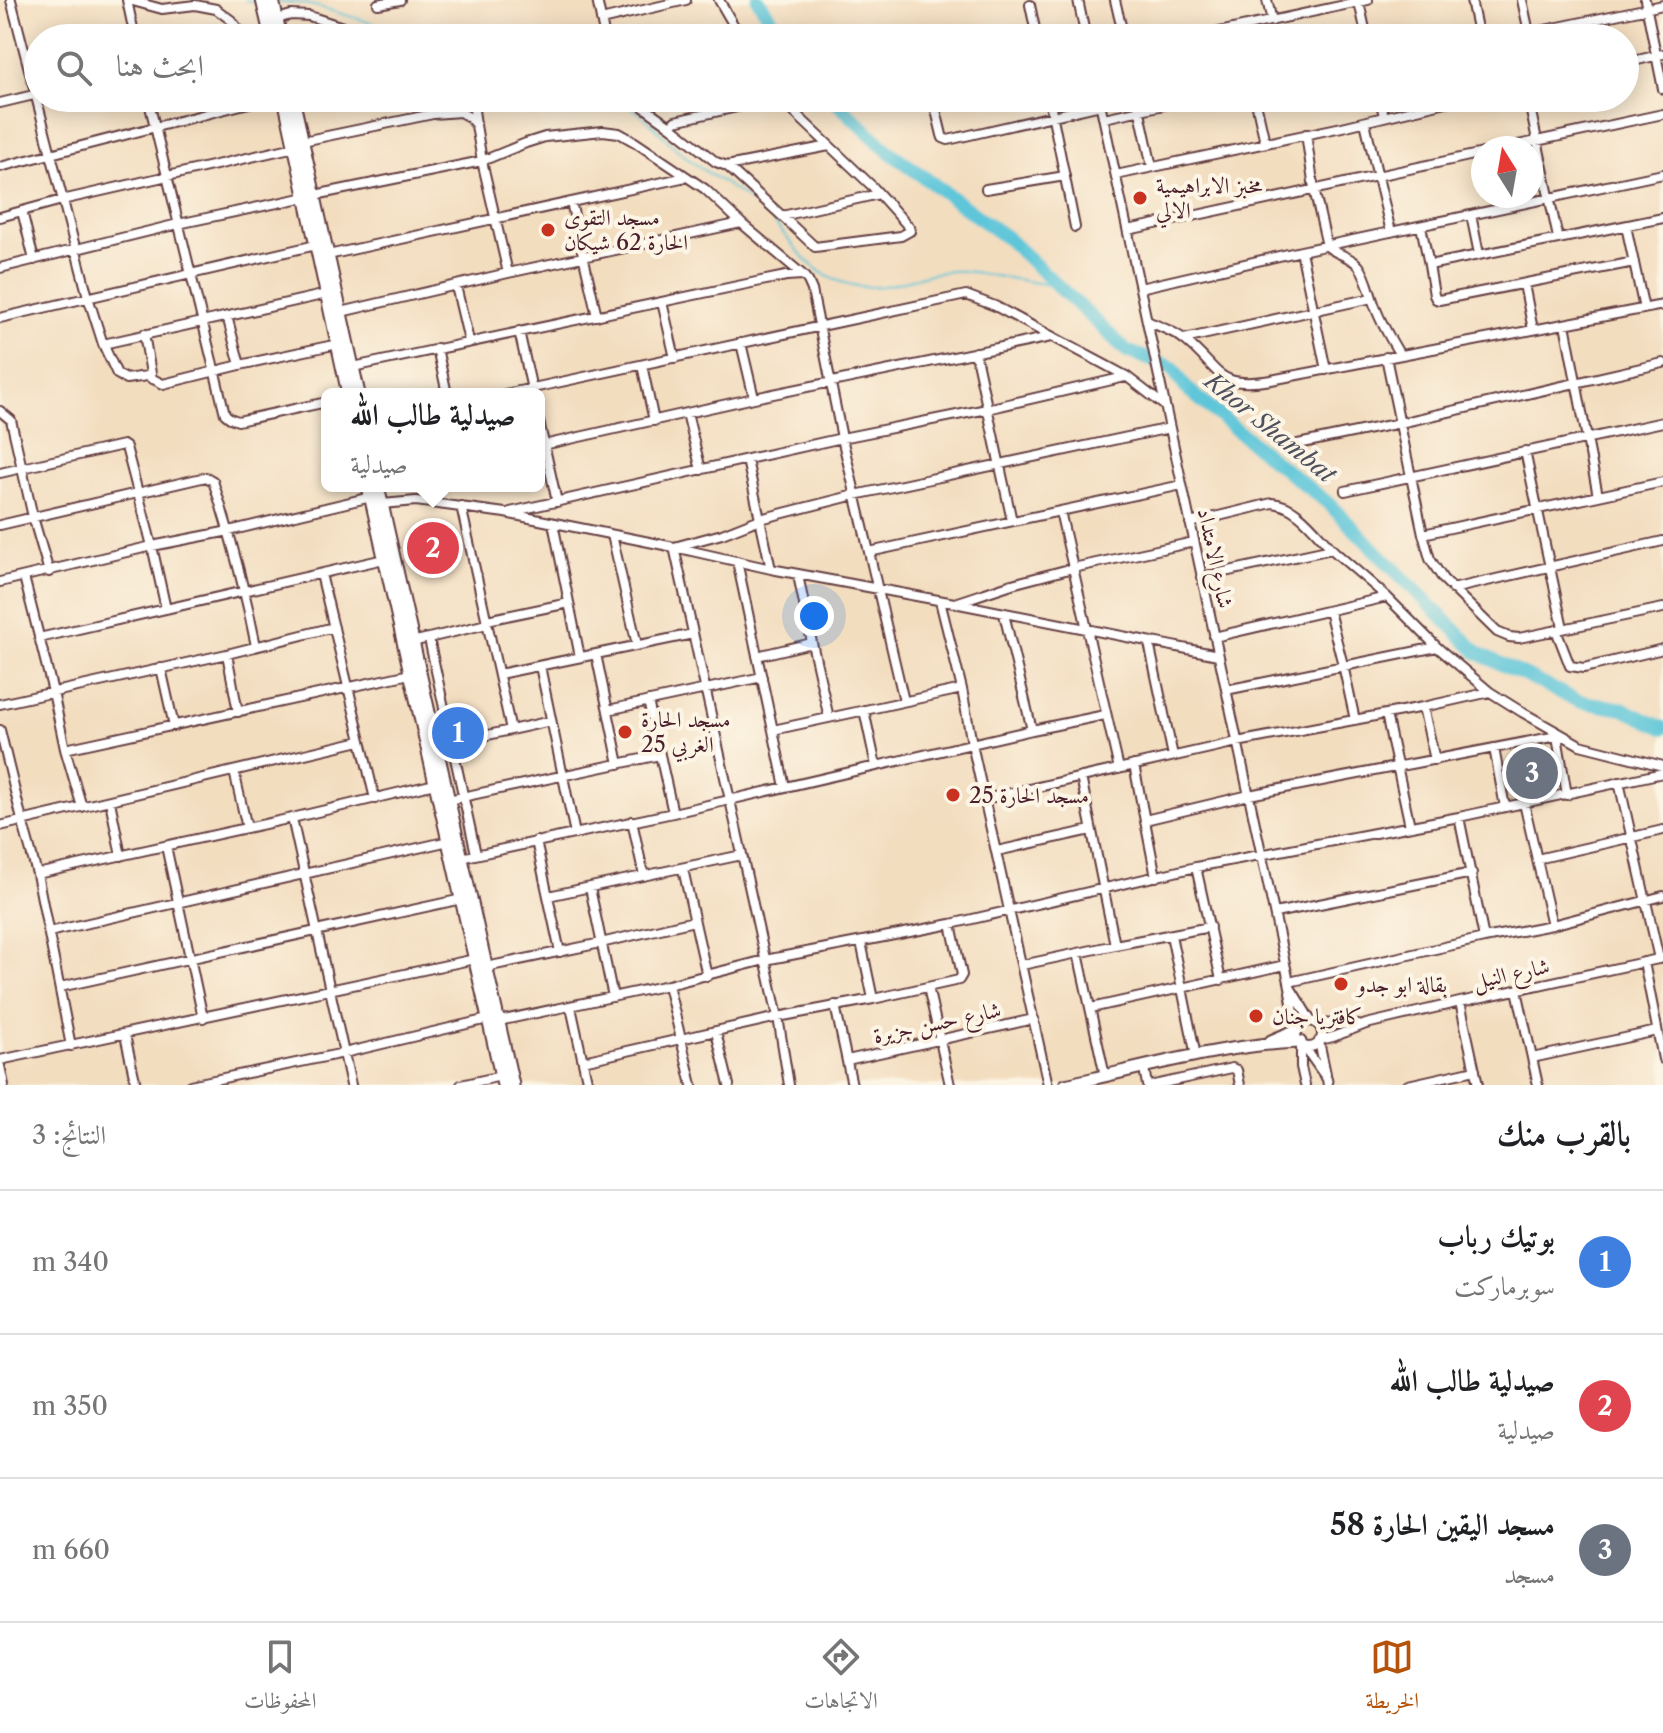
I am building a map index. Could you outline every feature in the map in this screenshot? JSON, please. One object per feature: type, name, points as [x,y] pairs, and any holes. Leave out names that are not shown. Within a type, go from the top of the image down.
[{"type":"main road","points":[[268,3],[278,24]]},
{"type":"main road","points":[[268,3],[270,24]]},
{"type":"main road","points":[[289,112],[299,144]]},
{"type":"main road","points":[[295,112],[316,245],[347,388]]},
{"type":"main road","points":[[310,196],[328,255],[358,388]]},
{"type":"main road","points":[[374,496],[384,559],[475,959],[513,1085]]},
{"type":"main road","points":[[374,496],[412,642],[486,967],[502,1081]]},
{"type":"main road","points":[[1263,1044],[1297,1029]]},
{"type":"main road","points":[[1065,1085],[1263,1044],[1301,1044]]},
{"type":"street","points":[[11,0],[24,47]]},
{"type":"street","points":[[132,24],[128,0],[162,9],[195,5],[216,9],[234,24]]},
{"type":"street","points":[[378,4],[400,0]]},
{"type":"street","points":[[597,0],[602,24]]},
{"type":"street","points":[[601,20],[686,0]]},
{"type":"street","points":[[719,0],[733,24]]},
{"type":"street","points":[[1080,0],[1084,24]]},
{"type":"street","points":[[1115,0],[1121,24]]},
{"type":"street","points":[[1267,0],[1272,21]]},
{"type":"street","points":[[1471,0],[1476,24]]},
{"type":"street","points":[[1522,0],[1527,24]]},
{"type":"street","points":[[1264,24],[1356,2],[1363,24]]},
{"type":"street","points":[[1646,4],[1660,55],[1663,89]]},
{"type":"street","points":[[1574,24],[1646,4],[1663,5]]},
{"type":"street","points":[[1030,5],[1034,24]]},
{"type":"street","points":[[277,19],[291,15],[309,16],[334,24]]},
{"type":"street","points":[[1639,60],[1660,55]]},
{"type":"street","points":[[0,103],[24,97]]},
{"type":"street","points":[[41,112],[88,297],[103,344],[117,374],[126,379],[147,376],[163,384],[338,344]]},
{"type":"street","points":[[152,112],[225,414],[238,421],[321,403]]},
{"type":"street","points":[[0,167],[214,112]]},
{"type":"street","points":[[0,217],[299,144],[449,112],[460,112],[476,125]]},
{"type":"street","points":[[474,112],[482,161],[508,273]]},
{"type":"street","points":[[651,112],[716,162],[727,166],[815,247],[907,234],[909,227],[879,194],[793,112]]},
{"type":"street","points":[[673,128],[675,121],[715,112]]},
{"type":"street","points":[[936,112],[943,138],[948,140],[1063,112]]},
{"type":"street","points":[[1052,112],[1075,227]]},
{"type":"street","name":"شارع الامتداد","points":[[1103,112],[1289,984],[1314,1022]]},
{"type":"street","points":[[1104,118],[1131,112]]},
{"type":"street","points":[[1140,112],[1152,167]]},
{"type":"street","points":[[1258,112],[1265,142]]},
{"type":"street","points":[[1383,112],[1384,117]]},
{"type":"street","points":[[1116,175],[1405,112]]},
{"type":"street","points":[[1531,112],[1536,136]]},
{"type":"street","points":[[1543,140],[1663,114]]},
{"type":"street","points":[[1365,122],[1391,232]]},
{"type":"street","points":[[0,268],[178,224],[482,161],[545,137],[603,131],[619,133],[705,189],[808,281],[904,701]]},
{"type":"street","points":[[1306,134],[1327,246],[1359,267],[1381,320],[1400,355]]},
{"type":"street","points":[[727,166],[829,146]]},
{"type":"street","points":[[1128,230],[1471,156]]},
{"type":"street","points":[[1543,170],[1558,238]]},
{"type":"street","points":[[1140,288],[1663,174]]},
{"type":"street","points":[[986,189],[1065,176]]},
{"type":"street","points":[[328,255],[686,177]]},
{"type":"street","points":[[782,216],[879,194]]},
{"type":"street","points":[[571,202],[597,316]]},
{"type":"street","points":[[22,211],[34,260]]},
{"type":"street","points":[[1471,215],[1479,254]]},
{"type":"street","points":[[1429,265],[1663,218]]},
{"type":"street","points":[[341,312],[741,223]]},
{"type":"street","points":[[1421,226],[1434,295],[1439,300],[1634,262]]},
{"type":"street","points":[[1626,226],[1644,309]]},
{"type":"street","points":[[0,318],[316,245]]},
{"type":"street","points":[[1301,251],[1326,370]]},
{"type":"street","points":[[353,367],[776,278],[803,275]]},
{"type":"street","points":[[1524,284],[1533,330]]},
{"type":"street","points":[[456,286],[469,341]]},
{"type":"street","points":[[103,344],[327,294]]},
{"type":"street","points":[[545,388],[966,295],[995,306],[1126,376],[1165,405]]},
{"type":"street","points":[[1184,339],[1372,298]]},
{"type":"street","points":[[662,302],[675,358]]},
{"type":"street","points":[[1148,325],[1175,333],[1223,377],[1242,383],[1326,370],[1663,305]]},
{"type":"street","points":[[227,316],[240,365]]},
{"type":"street","points":[[1565,324],[1598,496]]},
{"type":"street","points":[[519,331],[531,388]]},
{"type":"street","points":[[144,334],[152,379]]},
{"type":"street","points":[[545,445],[754,398],[1052,337]]},
{"type":"street","points":[[741,343],[754,398]]},
{"type":"street","points":[[437,348],[446,388]]},
{"type":"street","points":[[975,352],[1012,521]]},
{"type":"street","points":[[1386,357],[1430,559],[1452,589],[1497,632],[1519,638],[1663,608]]},
{"type":"street","points":[[1298,444],[1663,363]]},
{"type":"street","points":[[642,365],[654,421]]},
{"type":"street","points":[[505,513],[1126,376]]},
{"type":"street","points":[[0,411],[11,420],[49,572]]},
{"type":"street","points":[[687,413],[701,470]]},
{"type":"street","points":[[0,423],[11,420]]},
{"type":"street","points":[[1345,491],[1663,422]]},
{"type":"street","points":[[674,547],[722,534],[760,519],[855,495],[1170,428]]},
{"type":"street","points":[[0,473],[123,445],[126,447],[166,609]]},
{"type":"street","points":[[1525,451],[1570,666],[1584,668],[1663,649]]},
{"type":"street","points":[[545,457],[557,502]]},
{"type":"street","points":[[747,460],[771,569]]},
{"type":"street","points":[[0,525],[210,478],[246,591],[256,646]]},
{"type":"street","points":[[1423,534],[1663,482]]},
{"type":"street","points":[[869,552],[1182,485]]},
{"type":"street","points":[[0,582],[374,496],[505,513],[798,575],[1218,655]]},
{"type":"street","points":[[1190,523],[1279,503],[1298,514],[1437,647],[1490,692],[1560,737],[1596,750],[1663,766]]},
{"type":"street","points":[[461,506],[511,730]]},
{"type":"street","points":[[1060,511],[1119,769]]},
{"type":"street","points":[[553,523],[580,657]]},
{"type":"street","points":[[612,535],[637,645]]},
{"type":"street","points":[[1452,589],[1663,541]]},
{"type":"street","points":[[954,603],[1073,568],[1194,542]]},
{"type":"street","points":[[674,547],[778,1017],[789,1085]]},
{"type":"street","points":[[1201,577],[1332,549]]},
{"type":"street","points":[[39,638],[384,559]]},
{"type":"street","points":[[737,561],[785,787]]},
{"type":"street","points":[[321,574],[375,799]]},
{"type":"street","points":[[798,575],[829,718]]},
{"type":"street","points":[[24,577],[82,807]]},
{"type":"street","points":[[1214,637],[1387,597]]},
{"type":"street","points":[[940,601],[1048,1085]]},
{"type":"street","points":[[412,642],[569,603]]},
{"type":"street","points":[[1329,611],[1355,720]]},
{"type":"street","points":[[1004,614],[1032,730]]},
{"type":"street","points":[[0,704],[334,627]]},
{"type":"street","points":[[499,674],[693,634]]},
{"type":"street","points":[[429,639],[476,854]]},
{"type":"street","points":[[757,656],[812,643]]},
{"type":"street","points":[[1149,643],[1173,756]]},
{"type":"street","points":[[1226,690],[1437,647]]},
{"type":"street","points":[[227,654],[238,712]]},
{"type":"street","points":[[596,654],[619,764]]},
{"type":"street","points":[[540,666],[575,834]]},
{"type":"street","points":[[161,668],[174,726]]},
{"type":"street","points":[[65,749],[410,674]]},
{"type":"street","points":[[608,710],[762,677]]},
{"type":"street","points":[[773,730],[962,689]]},
{"type":"street","points":[[985,799],[1237,742],[1490,692]]},
{"type":"street","points":[[648,701],[673,813]]},
{"type":"street","points":[[1423,707],[1435,760]]},
{"type":"street","points":[[864,710],[876,766]]},
{"type":"street","points":[[1386,714],[1410,826]]},
{"type":"street","points":[[461,858],[1105,715]]},
{"type":"street","points":[[452,743],[551,721]]},
{"type":"street","points":[[0,730],[3,764],[37,874],[71,1046]]},
{"type":"street","points":[[1145,820],[1249,795],[1560,737]]},
{"type":"street","points":[[1560,737],[1567,795]]},
{"type":"street","points":[[0,826],[360,741]]},
{"type":"street","points":[[1494,748],[1505,807]]},
{"type":"street","points":[[448,800],[660,755]]},
{"type":"street","points":[[1134,765],[1156,877]]},
{"type":"street","points":[[234,771],[247,828]]},
{"type":"street","points":[[190,1085],[494,1020],[571,1007],[765,960],[951,924],[1196,867],[1459,817],[1663,773]]},
{"type":"street","points":[[1081,777],[1115,945]]},
{"type":"street","points":[[1619,782],[1661,958]]},
{"type":"street","points":[[37,874],[435,784]]},
{"type":"street","points":[[110,801],[121,856]]},
{"type":"street","points":[[1524,803],[1552,925]]},
{"type":"street","points":[[1459,817],[1484,938]]},
{"type":"street","points":[[292,818],[351,1085]]},
{"type":"street","points":[[632,821],[644,876]]},
{"type":"street","points":[[997,851],[1091,830]]},
{"type":"street","points":[[1537,859],[1663,830]]},
{"type":"street","points":[[49,932],[449,841]]},
{"type":"street","points":[[536,841],[560,952]]},
{"type":"street","points":[[166,846],[203,1018]]},
{"type":"street","points":[[548,896],[742,855]]},
{"type":"street","points":[[1196,867],[1221,980]]},
{"type":"street","points":[[683,869],[707,976]]},
{"type":"street","points":[[1275,913],[1472,873]]},
{"type":"street","points":[[590,888],[613,997]]},
{"type":"street","points":[[1327,1082],[1296,1034],[1289,984],[1552,925],[1663,896]]},
{"type":"street","points":[[60,987],[462,899]]},
{"type":"street","points":[[486,967],[694,921]]},
{"type":"street","points":[[583,1061],[962,978],[951,924]]},
{"type":"street","points":[[1022,965],[1210,927]]},
{"type":"street","points":[[1171,935],[1196,1056]]},
{"type":"street","points":[[861,942],[873,999]]},
{"type":"street","points":[[1078,953],[1105,1076]]},
{"type":"street","name":"شارع النيل","points":[[1320,1040],[1366,1024],[1661,958]]},
{"type":"street","points":[[4,1085],[0,1063],[475,959]]},
{"type":"street","points":[[1644,962],[1663,1059]]},
{"type":"street","points":[[1091,1008],[1285,965]]},
{"type":"street","points":[[668,985],[692,1085]]},
{"type":"street","points":[[928,987],[950,1085]]},
{"type":"street","points":[[1517,990],[1538,1085]]},
{"type":"street","points":[[1460,1002],[1478,1085]]},
{"type":"street","points":[[835,1005],[852,1085]]},
{"type":"street","points":[[571,1007],[588,1085]]},
{"type":"street","name":"شارع حسن جزيرة","points":[[847,1060],[1034,1019]]},
{"type":"street","points":[[1297,1029],[1305,1021],[1314,1022],[1322,1033],[1320,1040],[1327,1082]]},
{"type":"street","name":"شارع النيل","points":[[1314,1022],[1366,1024]]},
{"type":"street","points":[[1532,1058],[1657,1031]]},
{"type":"street","points":[[716,1032],[729,1085]]},
{"type":"street","points":[[125,1035],[136,1085]]},
{"type":"street","points":[[1301,1044],[1310,1046],[1320,1040]]},
{"type":"street","points":[[1301,1044],[1305,1085]]},
{"type":"street","points":[[1144,1068],[1147,1085]]},
{"type":"street","points":[[1154,1085],[1232,1068],[1237,1070],[1240,1085]]},
{"type":"street","points":[[1408,1085],[1475,1070]]},
{"type":"street","points":[[461,1085],[502,1081]]},
{"type":"waterway","points":[[245,0],[256,2]]},
{"type":"waterway","name":"Khor Shambat","points":[[758,0],[774,24]]},
{"type":"waterway","points":[[278,3],[319,7],[375,24]]},
{"type":"waterway","points":[[637,112],[690,160],[764,212],[804,258],[833,279],[867,287],[894,284],[934,273],[962,271],[1060,287]]},
{"type":"waterway","name":"Khor Shambat","points":[[847,112],[887,150],[1008,239],[1127,351],[1173,368],[1185,387],[1328,503],[1478,653],[1578,701],[1623,709],[1663,728]]},
{"type":"place","name":"مخبز الابراهيمية الالي","points":[[1140,198]]},
{"type":"place","name":"مسجد التقوى الحارة 62 شيكان","points":[[548,230]]},
{"type":"place","name":"صيدلية طالب الله","points":[[433,548]]},
{"type":"place","name":"مسجد الحارة 25 الغربي","points":[[625,732]]},
{"type":"place","name":"بوتيك رباب","points":[[458,733]]},
{"type":"place","name":"مسجد اليقين الحارة 58","points":[[1532,773]]},
{"type":"place","name":"مسجد الحارة 25","points":[[953,795]]},
{"type":"place","name":"بقالة ابو جدو","points":[[1341,984]]},
{"type":"place","name":"كافتريا جنان","points":[[1256,1016]]}]
